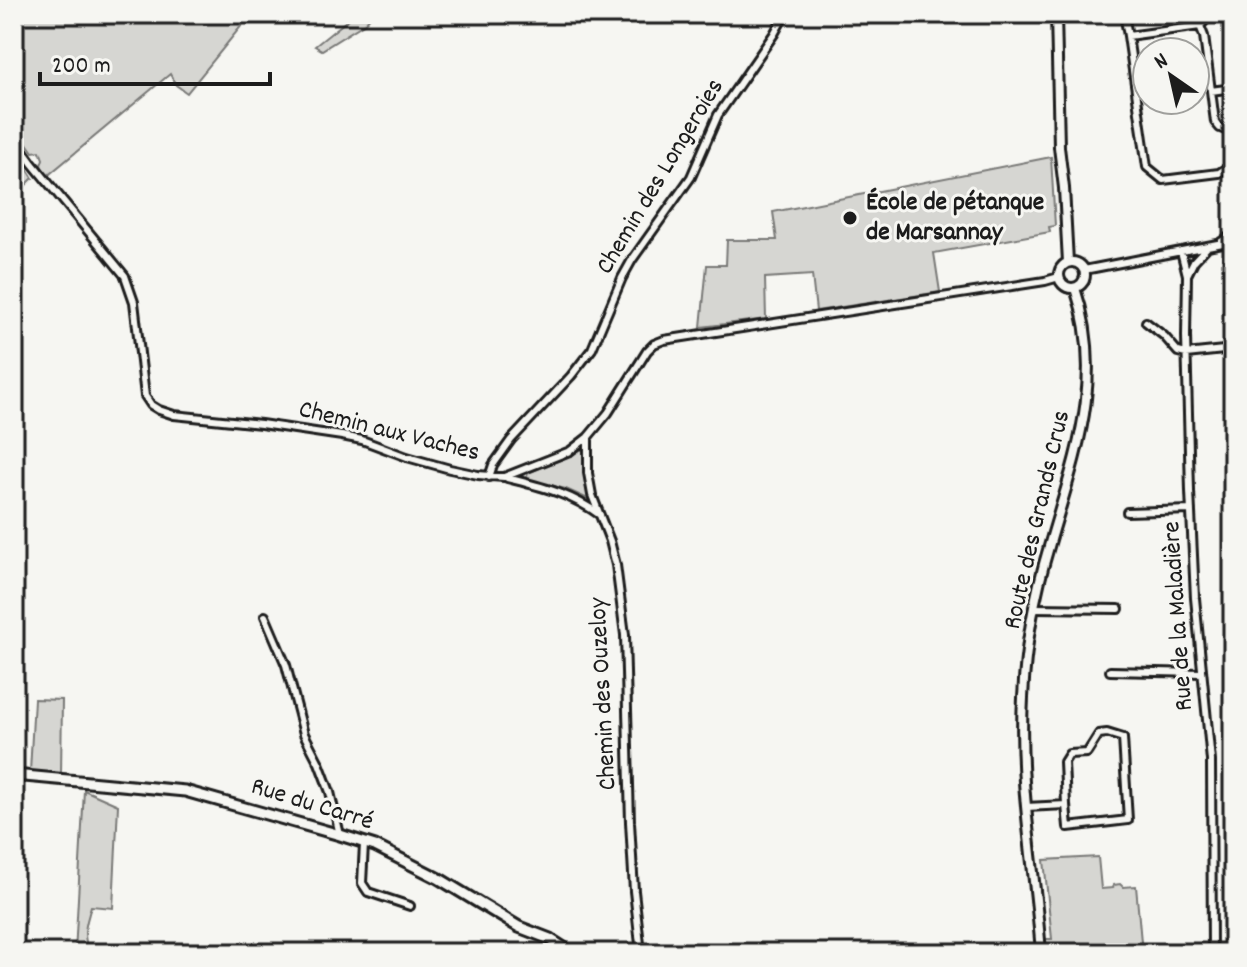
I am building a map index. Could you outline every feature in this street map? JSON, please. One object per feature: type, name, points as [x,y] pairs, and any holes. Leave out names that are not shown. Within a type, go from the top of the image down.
[{"type":"main road","name":"Rue du Carré","points":[[14,775],[185,791],[375,846],[438,878],[519,927],[550,939],[572,953]]},
{"type":"street","name":"Chemin des Longeroies","points":[[489,477],[493,465],[511,440],[592,349],[632,260],[691,177],[718,115],[785,14]]},
{"type":"street","points":[[1056,14],[1059,147],[1068,262]]},
{"type":"street","points":[[1124,14],[1149,170],[1163,180],[1219,173],[1228,167],[1233,154]]},
{"type":"street","points":[[1128,36],[1200,26],[1211,14]]},
{"type":"street","points":[[1200,26],[1204,36]]},
{"type":"street","points":[[1233,88],[1211,91],[1215,122],[1220,128],[1233,133]]},
{"type":"street","name":"Chemin aux Vaches","points":[[14,138],[125,276],[134,302],[145,396],[151,405],[174,415],[352,438],[421,461],[489,477],[504,477],[570,451],[588,437],[608,413],[647,351],[664,340],[969,294],[1059,277]]},
{"type":"street","points":[[1218,244],[1233,234]]},
{"type":"street","points":[[1084,270],[1233,241]]},
{"type":"street","name":"Rue de la Maladière","points":[[1187,275],[1194,261],[1208,246]]},
{"type":"street","points":[[1185,250],[1194,261]]},
{"type":"street","name":"Rue de la Maladière","points":[[1185,250],[1195,598],[1211,761],[1212,953]]},
{"type":"street","points":[[1068,262],[1079,264],[1084,270],[1085,279],[1075,288],[1065,286],[1059,277],[1060,269],[1068,262]]},
{"type":"street","name":"Route des Grands Crus","points":[[1041,953],[1023,768],[1023,699],[1034,608],[1079,446],[1084,417],[1088,378],[1086,324],[1075,288]]},
{"type":"street","points":[[1146,322],[1178,352],[1224,350]]},
{"type":"street","name":"Chemin des Ouzeloy","points":[[588,437],[588,473],[592,495],[616,565],[625,635],[630,822],[641,953]]},
{"type":"street","points":[[504,477],[569,496],[600,515]]},
{"type":"street","points":[[1127,512],[1191,510]]},
{"type":"street","points":[[1034,608],[1119,609]]},
{"type":"street","points":[[265,616],[286,665],[304,734],[330,792],[340,835]]},
{"type":"street","points":[[1110,671],[1202,673]]},
{"type":"street","points":[[1099,734],[1123,738],[1128,820],[1068,827],[1066,805],[1064,762],[1069,754],[1087,753],[1099,734]]},
{"type":"street","points":[[1026,807],[1066,805]]},
{"type":"street","points":[[364,844],[362,883],[368,892],[410,906]]},
{"type":"shaded area","points":[[14,14],[251,14],[187,93],[176,85],[170,74],[46,177],[40,151],[33,152],[14,125]]},
{"type":"shaded area","points":[[355,14],[373,14],[365,23],[322,50],[315,46]]},
{"type":"shaded area","points":[[1051,157],[1055,226],[1049,227],[1050,232],[934,253],[940,292],[816,311],[812,275],[765,278],[766,319],[701,327],[707,265],[726,265],[727,240],[777,240],[773,212]]},
{"type":"shaded area","points":[[28,170],[33,178],[14,197],[14,174]]},
{"type":"shaded area","points":[[584,450],[588,499],[566,489],[526,480],[528,473]]},
{"type":"shaded area","points":[[34,699],[62,700],[61,775],[30,772]]},
{"type":"shaded area","points":[[84,790],[118,805],[113,908],[91,906],[85,935],[90,953],[75,953]]},
{"type":"shaded area","points":[[1098,857],[1101,889],[1120,884],[1123,887],[1136,886],[1142,953],[1045,953],[1044,939],[1052,939],[1044,860]]},
{"type":"place","name":"École de pétanque de Marsannay","points":[[850,218]]}]
